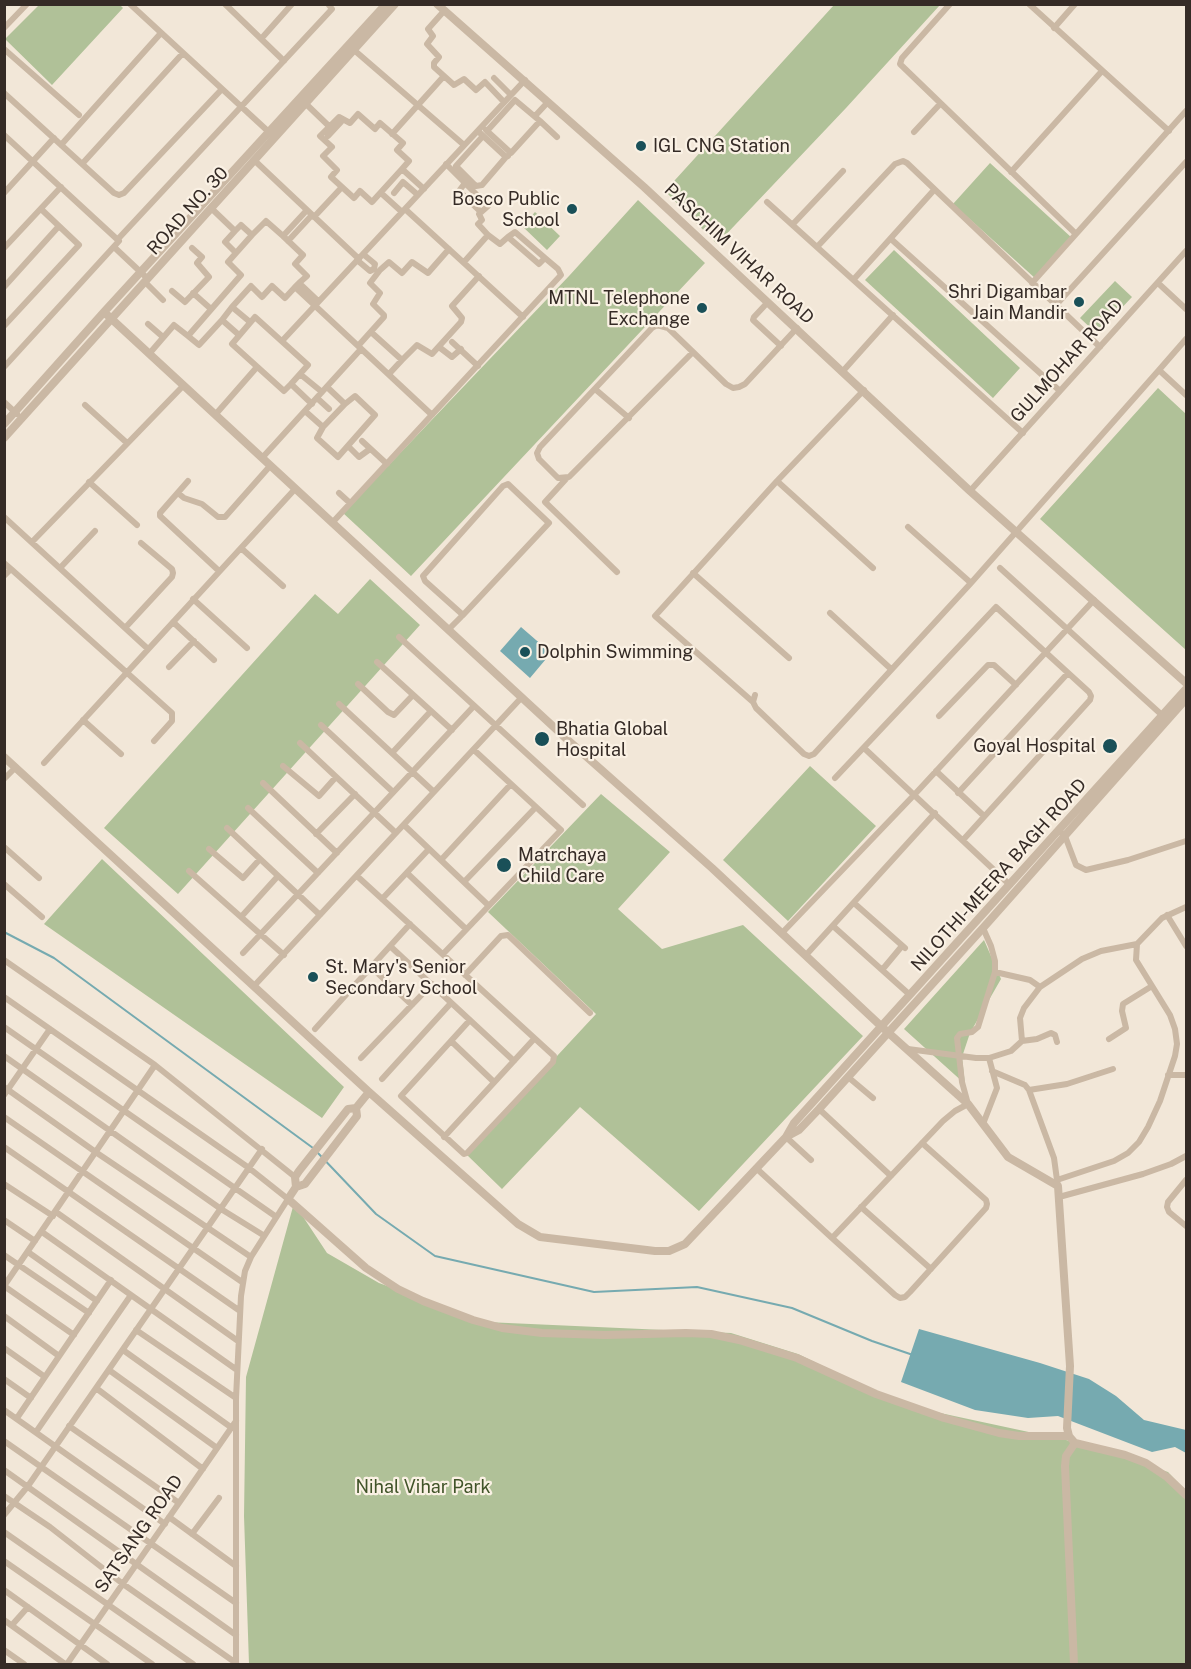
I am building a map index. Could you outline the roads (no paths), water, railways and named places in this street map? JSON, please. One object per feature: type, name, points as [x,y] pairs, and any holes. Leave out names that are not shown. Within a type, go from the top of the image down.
[{"type":"street","points":[[4,28],[27,4]]},
{"type":"street","points":[[130,4],[271,135]]},
{"type":"street","points":[[225,4],[284,61]]},
{"type":"street","points":[[261,39],[292,4]]},
{"type":"street","points":[[374,4],[383,8]]},
{"type":"street","name":"ROAD NO. 30","points":[[4,424],[201,207],[305,103],[395,4]]},
{"type":"street","name":"PASCHIM VIHAR ROAD","points":[[437,4],[525,80],[797,328],[970,491],[1186,682]]},
{"type":"street","points":[[950,4],[902,58],[900,64],[1076,234]]},
{"type":"street","points":[[1029,4],[1169,131]]},
{"type":"street","points":[[1054,28],[1075,4]]},
{"type":"street","points":[[4,367],[332,6]]},
{"type":"street","name":"ROAD NO. 30","points":[[4,438],[254,160],[271,135],[383,8]]},
{"type":"street","points":[[444,11],[428,29],[433,36],[427,44],[439,58],[434,66],[455,85],[464,79],[476,90],[485,82],[504,102]]},
{"type":"street","points":[[61,145],[161,33]]},
{"type":"street","points":[[4,49],[79,115]]},
{"type":"street","points":[[354,50],[464,145]]},
{"type":"street","points":[[82,164],[183,53]]},
{"type":"street","points":[[1011,172],[1102,71]]},
{"type":"street","points":[[392,134],[444,76]]},
{"type":"street","points":[[494,78],[511,95]]},
{"type":"street","points":[[525,80],[504,102],[456,166],[476,186],[482,185],[538,119],[549,102]]},
{"type":"street","points":[[4,93],[114,193],[120,195],[222,89]]},
{"type":"street","points":[[282,341],[464,145],[483,132],[515,100],[557,137]]},
{"type":"street","points":[[305,103],[330,130]]},
{"type":"street","points":[[914,132],[940,104]]},
{"type":"street","points":[[1032,283],[1186,111]]},
{"type":"street","points":[[330,130],[339,117],[350,123],[358,114],[375,129],[380,123],[403,143],[397,150],[409,161],[372,202],[360,190],[354,198],[331,177],[337,170],[323,156],[332,147],[320,136],[330,130],[341,122]]},
{"type":"street","points":[[483,132],[508,155]]},
{"type":"street","points":[[4,135],[118,239]]},
{"type":"street","points":[[4,194],[54,138]]},
{"type":"street","points":[[254,160],[360,258],[370,271],[376,271]]},
{"type":"street","points":[[818,247],[899,162],[907,164],[1100,347]]},
{"type":"street","points":[[1056,305],[1186,162]]},
{"type":"street","points":[[332,523],[524,317],[561,274],[545,258],[539,264],[508,237],[500,244],[488,235],[478,224],[482,220],[479,214],[488,206],[446,164]]},
{"type":"street","points":[[402,169],[424,189]]},
{"type":"street","points":[[793,225],[843,171]]},
{"type":"street","points":[[394,193],[403,182],[418,195]]},
{"type":"street","points":[[465,183],[459,191],[481,212]]},
{"type":"street","points":[[4,248],[61,187]]},
{"type":"street","points":[[285,238],[342,187]]},
{"type":"street","points":[[854,279],[934,190]]},
{"type":"street","points":[[381,193],[464,262],[524,317]]},
{"type":"street","points":[[767,202],[1023,433]]},
{"type":"street","points":[[201,207],[235,231]]},
{"type":"street","points":[[4,326],[79,245],[41,209]]},
{"type":"street","points":[[149,354],[174,325],[199,345],[251,286],[262,297],[272,286],[285,298],[307,276],[295,264],[303,255],[266,221],[228,262],[241,275],[188,336]]},
{"type":"street","points":[[236,253],[225,242],[241,225],[252,235]]},
{"type":"street","points":[[4,287],[59,226]]},
{"type":"street","points":[[464,262],[488,235]]},
{"type":"street","points":[[891,239],[1060,391]]},
{"type":"street","points":[[114,247],[141,272],[164,300]]},
{"type":"street","points":[[172,291],[184,302],[209,276],[197,263],[202,257],[192,248]]},
{"type":"street","points":[[262,458],[360,347],[384,315],[374,305],[380,294],[370,283],[376,271],[389,262],[401,273],[412,262],[428,273],[449,249]]},
{"type":"street","name":"GULMOHAR ROAD","points":[[970,491],[1186,251]]},
{"type":"street","points":[[389,374],[417,345],[432,354],[439,347],[462,320],[453,304],[479,276]]},
{"type":"street","points":[[1158,283],[1186,309]]},
{"type":"street","points":[[297,285],[432,415]]},
{"type":"street","points":[[194,293],[211,309]]},
{"type":"street","points":[[768,302],[753,320],[781,345]]},
{"type":"street","points":[[232,307],[250,322]]},
{"type":"street","points":[[104,312],[522,698],[968,1104],[1008,1157],[1057,1183],[1114,1161],[1128,1153],[1148,1127],[1168,1075],[1176,1050],[1176,1029],[1170,1015],[1136,960],[1137,944]]},
{"type":"street","points":[[843,371],[893,315]]},
{"type":"street","points":[[255,317],[308,365],[284,391],[232,344],[250,322],[255,317]]},
{"type":"street","points":[[222,320],[239,335]]},
{"type":"street","points":[[148,324],[164,337]]},
{"type":"street","points":[[567,478],[561,479],[555,476],[539,459],[538,450],[657,325],[668,328],[726,384],[733,388],[739,387],[797,328]]},
{"type":"street","points":[[371,332],[402,360]]},
{"type":"street","points":[[864,390],[777,481],[655,616],[754,699],[756,708],[804,754],[809,756],[814,754],[971,583],[1186,339]]},
{"type":"street","points":[[452,342],[478,366]]},
{"type":"street","points":[[439,347],[452,357],[460,349]]},
{"type":"street","points":[[617,572],[545,502],[693,352]]},
{"type":"street","points":[[215,415],[257,367]]},
{"type":"street","points":[[1159,370],[1186,395]]},
{"type":"street","points":[[300,374],[329,409]]},
{"type":"street","points":[[291,384],[345,404]]},
{"type":"street","points":[[32,542],[183,386]]},
{"type":"street","points":[[595,389],[629,418]]},
{"type":"street","points":[[355,396],[375,415],[338,457],[316,437],[323,427],[355,396]]},
{"type":"street","points":[[4,402],[22,418]]},
{"type":"street","points":[[85,405],[127,443]]},
{"type":"street","points":[[305,411],[323,427]]},
{"type":"street","points":[[362,441],[387,464]]},
{"type":"street","points":[[348,446],[359,457],[370,448]]},
{"type":"street","points":[[178,493],[184,498],[202,504],[218,517],[225,517],[270,466]]},
{"type":"street","points":[[188,481],[160,516],[219,572]]},
{"type":"street","points":[[777,481],[873,568]]},
{"type":"street","points":[[89,482],[137,525]]},
{"type":"street","points":[[449,629],[463,615],[549,523],[508,484],[503,486],[423,576],[425,581],[463,615]]},
{"type":"street","points":[[44,763],[295,489]]},
{"type":"street","points":[[339,493],[350,503]]},
{"type":"street","points":[[4,517],[148,649]]},
{"type":"street","points":[[908,527],[971,583]]},
{"type":"street","points":[[60,568],[94,531]]},
{"type":"street","points":[[125,628],[172,577],[173,573],[172,569],[141,543]]},
{"type":"street","points":[[241,548],[283,586]]},
{"type":"street","points":[[4,563],[172,713],[172,721],[154,741]]},
{"type":"street","points":[[1000,568],[1162,716]]},
{"type":"street","points":[[4,576],[11,569]]},
{"type":"street","points":[[693,573],[789,658]]},
{"type":"street","points":[[193,599],[247,648]]},
{"type":"street","points":[[782,933],[915,794],[1094,600]]},
{"type":"street","points":[[835,778],[996,607],[1089,692],[1090,700],[963,840]]},
{"type":"street","points":[[830,613],[891,669]]},
{"type":"street","points":[[173,622],[214,660]]},
{"type":"street","points":[[399,638],[583,805]]},
{"type":"street","points":[[169,667],[194,641]]},
{"type":"street","points":[[377,662],[452,730]]},
{"type":"street","points":[[939,716],[988,665],[994,664],[1016,685]]},
{"type":"street","points":[[958,793],[1068,673]]},
{"type":"street","points":[[358,684],[394,715],[413,695]]},
{"type":"street","name":"NILOTHI-MEERA BAGH ROAD","points":[[885,1030],[983,928],[1186,689]]},
{"type":"street","points":[[254,986],[522,698]]},
{"type":"street","name":"NILOTHI-MEERA BAGH ROAD","points":[[885,1030],[910,995],[1010,885],[1062,834],[1186,699]]},
{"type":"street","points":[[339,704],[434,792]]},
{"type":"street","points":[[243,953],[474,706]]},
{"type":"street","points":[[392,753],[431,711]]},
{"type":"street","points":[[84,720],[121,754]]},
{"type":"street","points":[[321,725],[393,792]]},
{"type":"street","points":[[300,743],[396,833]]},
{"type":"street","points":[[864,748],[1010,885]]},
{"type":"street","points":[[443,954],[561,830],[474,750]]},
{"type":"street","points":[[4,757],[369,1092],[518,1224],[540,1237],[655,1251],[678,1248],[685,1244],[786,1137],[794,1123],[885,1030]]},
{"type":"street","points":[[283,766],[319,796],[336,777]]},
{"type":"street","points":[[4,779],[16,767]]},
{"type":"street","points":[[936,771],[984,816]]},
{"type":"street","points":[[263,783],[337,853]]},
{"type":"street","points":[[441,860],[511,784]]},
{"type":"street","points":[[316,834],[355,794]]},
{"type":"street","points":[[464,882],[536,807]]},
{"type":"street","points":[[248,808],[318,873]]},
{"type":"street","points":[[806,955],[935,813]]},
{"type":"street","points":[[404,825],[488,905]]},
{"type":"street","points":[[227,828],[320,915]]},
{"type":"street","points":[[1062,834],[1076,865],[1086,870],[1128,860],[1186,841]]},
{"type":"street","points":[[4,847],[39,878]]},
{"type":"street","points":[[209,849],[243,878],[261,859]]},
{"type":"street","points":[[382,899],[429,849]]},
{"type":"street","points":[[189,871],[284,955]]},
{"type":"street","points":[[407,873],[466,929]]},
{"type":"street","points":[[240,916],[278,876]]},
{"type":"street","points":[[357,876],[554,1056],[553,1062],[468,1153],[461,1153],[401,1096],[470,1020]]},
{"type":"street","points":[[4,884],[42,917]]},
{"type":"street","points":[[854,903],[903,947],[882,970]]},
{"type":"street","points":[[1022,1041],[1020,1018],[1024,1008],[1040,987],[1082,959],[1101,951],[1137,944],[1167,915],[1186,907]]},
{"type":"street","points":[[1167,915],[1186,946]]},
{"type":"street","points":[[315,1029],[410,924]]},
{"type":"street","points":[[833,926],[910,995]]},
{"type":"street","points":[[968,1104],[962,1082],[958,1035],[972,1032],[978,1027],[995,972],[991,946],[983,928]]},
{"type":"street","points":[[465,975],[501,936],[507,935],[590,1013]]},
{"type":"street","points":[[390,946],[514,1061]]},
{"type":"street","points":[[4,960],[155,1065],[297,1174]]},
{"type":"street","points":[[371,967],[412,1005]]},
{"type":"street","points":[[995,972],[1030,980],[1040,987]]},
{"type":"street","points":[[361,1058],[432,984]]},
{"type":"street","points":[[1109,1039],[1126,1028],[1122,1011],[1123,1004],[1152,986]]},
{"type":"street","points":[[4,997],[249,1168],[366,1268],[398,1289],[423,1301],[473,1320],[502,1328],[542,1333],[711,1334],[797,1358],[876,1394],[944,1418],[1019,1436],[1068,1432]]},
{"type":"street","points":[[382,1079],[451,1003]]},
{"type":"street","points":[[4,1027],[275,1216]]},
{"type":"street","points":[[50,1029],[6,1091],[251,1257]]},
{"type":"street","points":[[786,1137],[800,1130],[848,1077],[885,1030]]},
{"type":"street","points":[[908,1049],[989,1058],[1011,1051],[1022,1041],[1051,1033],[1057,1042]]},
{"type":"street","points":[[444,1137],[534,1039]]},
{"type":"street","points":[[451,1041],[494,1082]]},
{"type":"street","points":[[4,1056],[221,1209],[263,1235]]},
{"type":"street","points":[[983,1124],[997,1088],[989,1058]]},
{"type":"street","points":[[74,1335],[4,1286],[155,1065]]},
{"type":"street","points":[[1029,1090],[1067,1084],[1113,1069]]},
{"type":"street","points":[[992,1071],[1025,1085],[1029,1090],[1054,1158],[1059,1197],[1070,1366],[1068,1432],[1075,1443],[1125,1455],[1146,1463],[1167,1477],[1186,1495]]},
{"type":"street","points":[[1168,1075],[1186,1075]]},
{"type":"street","points":[[848,1077],[873,1098]]},
{"type":"street","points":[[236,1664],[236,1398],[242,1282],[251,1257],[263,1235],[296,1187],[297,1174],[348,1109],[356,1108],[369,1092]]},
{"type":"street","points":[[832,1238],[922,1143],[955,1111],[968,1104]]},
{"type":"street","points":[[296,1187],[305,1184],[357,1116],[356,1108]]},
{"type":"street","points":[[819,1109],[891,1176]]},
{"type":"street","points":[[4,1117],[242,1282]]},
{"type":"street","points":[[786,1137],[812,1160]]},
{"type":"street","points":[[756,1168],[900,1298],[905,1297],[931,1269],[986,1208],[987,1204],[986,1200],[922,1143]]},
{"type":"street","points":[[4,1147],[240,1311]]},
{"type":"street","points":[[4,1515],[28,1486],[262,1149]]},
{"type":"street","points":[[1059,1197],[1143,1174],[1186,1156]]},
{"type":"street","points":[[1186,1180],[1168,1202],[1167,1208],[1186,1226]]},
{"type":"street","points":[[4,1184],[54,1214],[238,1341]]},
{"type":"street","points":[[861,1207],[931,1269]]},
{"type":"street","points":[[4,1220],[36,1241]]},
{"type":"street","points":[[42,1232],[237,1370]]},
{"type":"street","points":[[28,1252],[97,1301]]},
{"type":"street","points":[[4,1255],[89,1313]]},
{"type":"street","points":[[17,1418],[111,1281]]},
{"type":"street","points":[[36,1432],[130,1295]]},
{"type":"street","points":[[4,1316],[59,1356]]},
{"type":"street","points":[[136,1330],[236,1398]]},
{"type":"street","points":[[4,1348],[45,1377]]},
{"type":"street","points":[[123,1350],[232,1428]]},
{"type":"street","points":[[109,1370],[218,1448]]},
{"type":"street","points":[[4,1379],[31,1398]]},
{"type":"street","points":[[96,1388],[203,1469]]},
{"type":"street","points":[[4,1410],[165,1524]]},
{"type":"street","name":"SATSANG ROAD","points":[[66,1665],[237,1420]]},
{"type":"street","points":[[69,1426],[179,1503]]},
{"type":"street","points":[[4,1441],[236,1603]]},
{"type":"street","points":[[1074,1665],[1065,1466],[1066,1456],[1075,1443]]},
{"type":"street","points":[[4,1470],[236,1635]]},
{"type":"street","points":[[4,1496],[50,1527],[123,1584],[236,1664]]},
{"type":"street","points":[[192,1534],[219,1498]]},
{"type":"street","points":[[169,1517],[236,1566]]},
{"type":"street","points":[[4,1532],[193,1665]]},
{"type":"street","points":[[4,1561],[152,1665]]},
{"type":"street","points":[[4,1590],[107,1665]]},
{"type":"street","points":[[12,1625],[28,1607]]},
{"type":"street","points":[[4,1620],[66,1665]]},
{"type":"street","points":[[4,1650],[24,1665]]},
{"type":"water","name":"Dolphin Swimming","points":[[521,627],[551,653],[530,678],[500,651]]},
{"type":"water","points":[[919,1329],[1089,1379],[1116,1396],[1144,1420],[1186,1430],[1186,1453],[1175,1447],[1152,1452],[1058,1416],[1028,1418],[975,1410],[901,1382]]},
{"type":"waterway","points":[[4,932],[54,958],[313,1148]]},
{"type":"waterway","points":[[317,1152],[376,1214],[435,1256],[594,1292],[697,1287],[792,1308],[913,1355]]},
{"type":"place","name":"IGL CNG Station","points":[[641,146]]},
{"type":"place","name":"Bosco Public School","points":[[572,209]]},
{"type":"place","name":"Shri Digambar Jain Mandir","points":[[1079,302]]},
{"type":"place","name":"MTNL Telephone Exchange","points":[[702,308]]},
{"type":"place","name":"Dolphin Swimming","points":[[525,652]]},
{"type":"place","name":"Bhatia Global Hospital","points":[[542,739]]},
{"type":"place","name":"Goyal Hospital","points":[[1110,746]]},
{"type":"place","name":"Matrchaya Child Care","points":[[504,865]]},
{"type":"place","name":"St. Mary's Senior Secondary School","points":[[313,977]]},
{"type":"park label","name":"Nihal Vihar Park","points":[[423,1487]]}]
